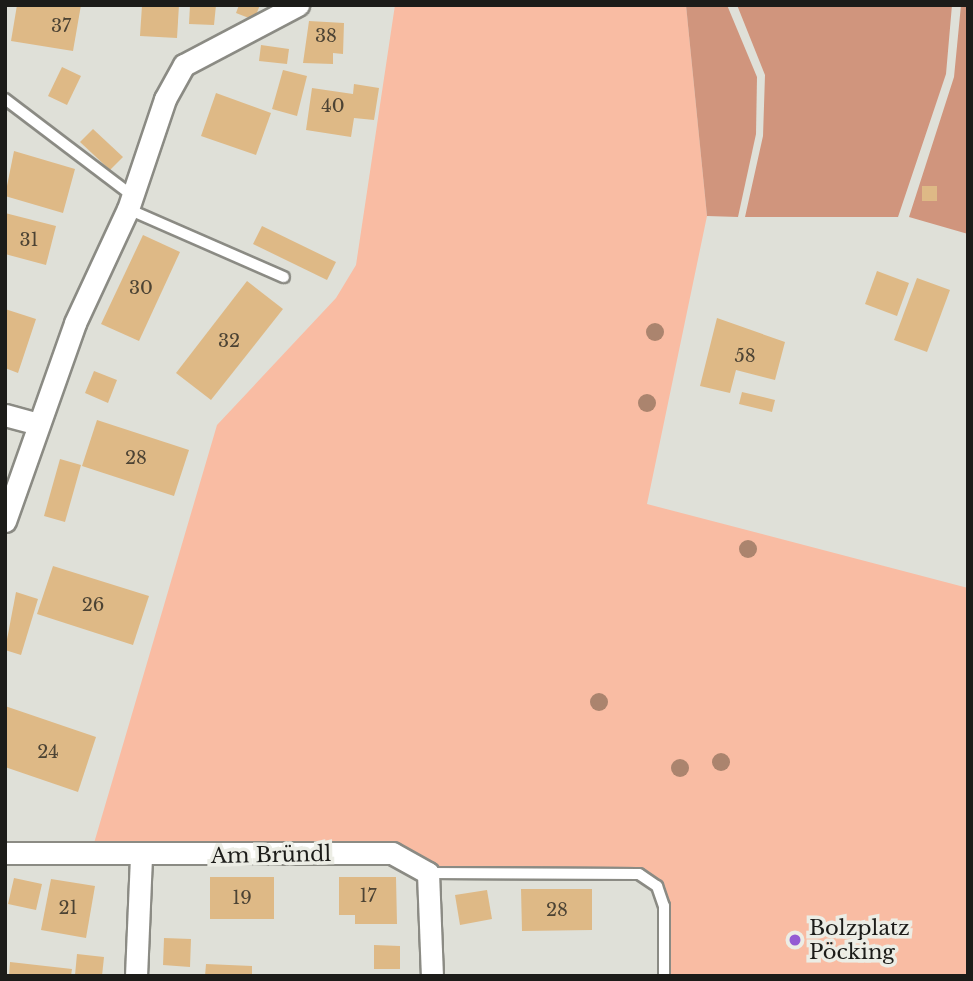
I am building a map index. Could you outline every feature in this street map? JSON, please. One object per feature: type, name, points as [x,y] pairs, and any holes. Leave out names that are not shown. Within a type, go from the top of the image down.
[{"type":"street","points":[[5,522],[75,323],[130,202],[165,99],[184,65],[298,5]]},
{"type":"street","points":[[5,415],[39,424]]},
{"type":"street","name":"Am Bründl","points":[[5,853],[141,857],[392,853],[428,873]]},
{"type":"street","points":[[135,976],[141,857]]},
{"type":"street","points":[[428,873],[432,976]]},
{"type":"lane","points":[[5,99],[130,202],[284,277]]},
{"type":"lane","points":[[428,873],[639,874],[657,886],[664,906],[664,976]]},
{"type":"shaded area","points":[[395,5],[686,5],[707,216],[647,504],[968,588],[968,976],[669,976],[670,906],[661,882],[639,870],[431,868],[393,847],[92,850],[217,425],[336,298],[356,265]]},
{"type":"shaded area","points":[[686,5],[727,5],[757,77],[756,134],[738,217],[707,216]]},
{"type":"shaded area","points":[[737,5],[952,5],[946,74],[898,217],[745,217],[763,136],[765,75]]},
{"type":"shaded area","points":[[961,5],[968,5],[968,234],[909,217],[954,77]]},
{"type":"building","points":[[17,5],[81,5],[73,51],[11,41]]},
{"type":"building","points":[[142,5],[179,5],[177,38],[140,36]]},
{"type":"building","points":[[190,5],[216,5],[214,25],[189,24]]},
{"type":"building","points":[[239,5],[260,5],[254,20],[236,13]]},
{"type":"building","points":[[309,21],[344,23],[343,54],[333,53],[333,64],[303,63]]},
{"type":"building","points":[[261,45],[289,49],[287,64],[259,61]]},
{"type":"building","points":[[62,67],[81,76],[67,105],[48,96]]},
{"type":"building","points":[[283,70],[307,76],[297,116],[272,109]]},
{"type":"building","points":[[354,84],[379,88],[374,120],[354,118],[351,137],[306,130],[312,88],[353,94]]},
{"type":"building","points":[[216,93],[271,113],[256,155],[201,136]]},
{"type":"building","points":[[93,129],[123,157],[110,170],[80,142]]},
{"type":"building","points":[[14,151],[75,169],[63,213],[5,196]]},
{"type":"building","points":[[922,186],[937,186],[937,201],[922,201]]},
{"type":"building","points":[[5,213],[56,226],[46,265],[5,254]]},
{"type":"building","points":[[262,226],[336,262],[327,280],[253,244]]},
{"type":"building","points":[[143,235],[180,252],[139,341],[101,324]]},
{"type":"building","points":[[877,271],[909,283],[897,316],[865,304]]},
{"type":"building","points":[[917,278],[950,290],[927,352],[894,340]]},
{"type":"building","points":[[247,281],[283,309],[211,400],[176,373]]},
{"type":"building","points":[[5,309],[36,319],[18,373],[5,368]]},
{"type":"building","points":[[717,318],[785,342],[775,380],[736,370],[730,393],[700,386]]},
{"type":"building","points":[[94,371],[117,380],[108,403],[85,393]]},
{"type":"building","points":[[742,392],[775,400],[772,412],[739,404]]},
{"type":"building","points":[[97,420],[189,450],[174,496],[82,466]]},
{"type":"building","points":[[60,459],[81,465],[65,522],[44,516]]},
{"type":"building","points":[[53,566],[149,596],[133,645],[37,614]]},
{"type":"building","points":[[16,592],[38,599],[21,655],[5,650]]},
{"type":"building","points":[[5,706],[96,737],[78,792],[5,767]]},
{"type":"building","points":[[210,877],[274,877],[274,919],[210,919]]},
{"type":"building","points":[[339,877],[396,877],[397,924],[355,924],[355,915],[339,915]]},
{"type":"building","points":[[14,878],[42,884],[36,910],[8,904]]},
{"type":"building","points":[[51,879],[95,886],[86,938],[41,930]]},
{"type":"building","points":[[521,889],[592,889],[592,930],[522,931]]},
{"type":"building","points":[[487,890],[492,919],[460,925],[455,895]]},
{"type":"building","points":[[164,938],[191,939],[190,967],[163,965]]},
{"type":"building","points":[[374,945],[400,946],[400,969],[374,969]]},
{"type":"building","points":[[77,954],[104,957],[102,976],[75,975]]},
{"type":"building","points":[[10,962],[72,969],[71,976],[9,976]]},
{"type":"building","points":[[206,964],[252,966],[252,976],[205,976]]},
{"type":"place","name":"Bolzplatz Pöcking","points":[[795,940]]}]
